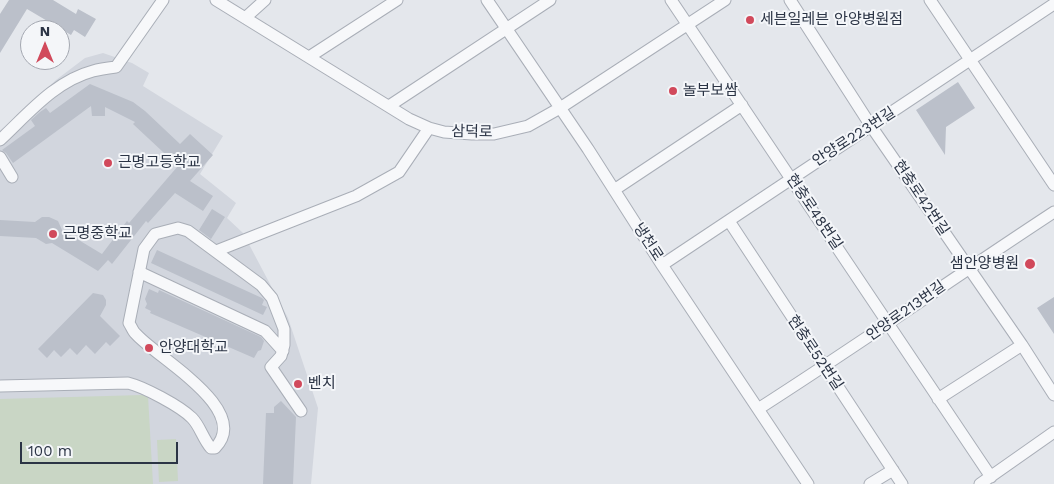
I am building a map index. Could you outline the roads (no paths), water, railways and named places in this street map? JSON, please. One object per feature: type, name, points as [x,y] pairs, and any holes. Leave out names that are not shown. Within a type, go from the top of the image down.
[{"type":"street","points":[[0,140],[51,92],[76,77],[93,70],[116,67],[163,0]]},
{"type":"street","name":"삼덕로","points":[[216,0],[409,119],[444,132],[494,134],[528,126],[560,108],[725,0]]},
{"type":"street","points":[[246,18],[265,0]]},
{"type":"street","points":[[309,57],[397,0]]},
{"type":"street","name":"냉천로","points":[[487,0],[808,484]]},
{"type":"street","points":[[389,106],[550,0]]},
{"type":"street","name":"현충로48번길","points":[[671,0],[991,477]]},
{"type":"street","name":"현충로42번길","points":[[790,0],[871,126],[1022,344],[1054,395]]},
{"type":"street","points":[[930,0],[1054,185]]},
{"type":"street","name":"안양로223번길","points":[[662,265],[1054,2]]},
{"type":"street","points":[[614,190],[742,104]]},
{"type":"street","points":[[216,251],[356,196],[399,172],[429,128]]},
{"type":"street","points":[[0,156],[12,177]]},
{"type":"street","name":"안양로213번길","points":[[758,409],[889,324],[968,268],[1054,212]]},
{"type":"street","name":"현충로52번길","points":[[729,221],[902,484]]},
{"type":"street","points":[[0,386],[128,383],[140,386],[192,418],[207,444],[211,448],[215,448],[219,444],[223,430],[222,419],[215,404],[188,377],[135,333],[129,323],[144,249],[155,234],[178,228],[188,231],[216,251],[261,285],[272,298],[284,329],[282,356],[270,367],[301,411]]},
{"type":"street","points":[[139,272],[266,332],[283,351]]},
{"type":"street","points":[[938,399],[1022,344]]},
{"type":"street","points":[[980,484],[1054,432]]},
{"type":"street","points":[[870,484],[893,470]]},
{"type":"place","name":"세븐일레븐 안양병원점","points":[[750,20]]},
{"type":"place","name":"놀부보쌈","points":[[673,91]]},
{"type":"place","name":"근명고등학교","points":[[108,163]]},
{"type":"place","name":"근명중학교","points":[[53,234]]},
{"type":"place","name":"샘안양병원","points":[[1030,264]]},
{"type":"place","name":"안양대학교","points":[[149,348]]},
{"type":"place","name":"벤치","points":[[298,384]]}]
